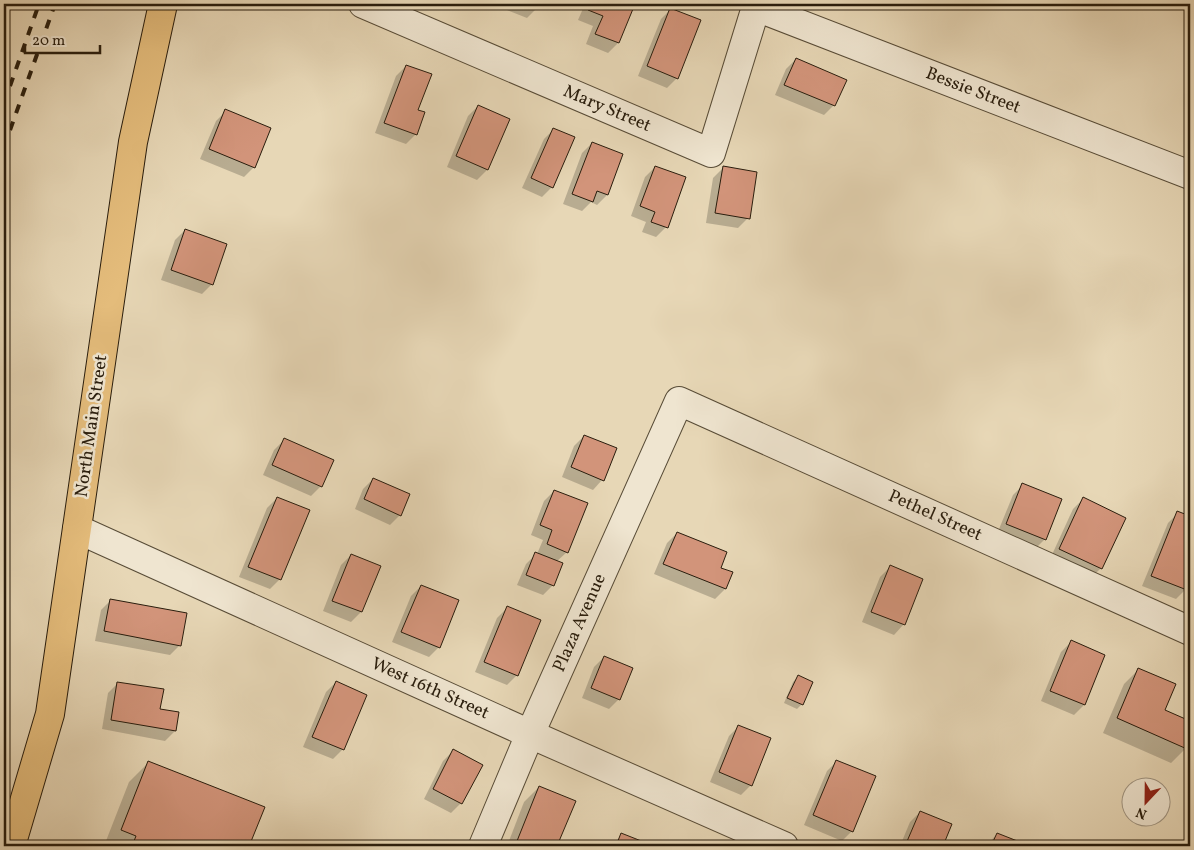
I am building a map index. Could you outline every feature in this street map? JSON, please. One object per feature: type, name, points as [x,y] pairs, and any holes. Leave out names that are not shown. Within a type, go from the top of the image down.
[{"type":"main road","name":"North Main Street","points":[[12,846],[50,714],[133,142],[163,4]]},
{"type":"street","name":"Mary Street","points":[[363,4],[711,153],[756,7]]},
{"type":"street","name":"Bessie Street","points":[[756,7],[1190,175]]},
{"type":"street","name":"Pethel Street","points":[[680,401],[1190,631]]},
{"type":"street","name":"Plaza Avenue","points":[[483,846],[530,734],[680,401]]},
{"type":"street","name":"West 16th Street","points":[[77,528],[530,734],[784,846]]},
{"type":"building","points":[[590,4],[635,4],[619,43],[595,34],[603,16],[588,10]]},
{"type":"building","points":[[670,8],[701,20],[678,79],[647,66]]},
{"type":"building","points":[[796,58],[847,80],[835,106],[784,85]]},
{"type":"building","points":[[406,65],[432,74],[418,110],[425,112],[417,135],[384,123]]},
{"type":"building","points":[[478,105],[510,119],[488,170],[456,156]]},
{"type":"building","points":[[225,109],[271,128],[255,168],[209,149]]},
{"type":"building","points":[[553,128],[575,137],[553,188],[531,178]]},
{"type":"building","points":[[592,142],[623,154],[608,195],[597,191],[593,202],[572,194]]},
{"type":"building","points":[[655,166],[686,177],[668,228],[651,222],[655,212],[640,206]]},
{"type":"building","points":[[723,166],[757,172],[750,219],[715,213]]},
{"type":"building","points":[[185,229],[227,244],[213,285],[171,270]]},
{"type":"building","points":[[584,435],[617,448],[604,481],[571,467]]},
{"type":"building","points":[[284,438],[334,460],[322,487],[272,465]]},
{"type":"building","points":[[373,478],[410,494],[401,516],[364,499]]},
{"type":"building","points":[[1022,483],[1062,499],[1046,540],[1006,524]]},
{"type":"building","points":[[554,490],[588,503],[568,553],[547,544],[552,530],[540,525]]},
{"type":"building","points":[[277,497],[310,510],[281,580],[248,567]]},
{"type":"building","points":[[1083,497],[1126,518],[1102,569],[1059,549]]},
{"type":"building","points":[[1177,511],[1190,516],[1190,581],[1187,590],[1151,576]]},
{"type":"building","points":[[677,532],[727,552],[721,568],[733,572],[726,589],[663,564]]},
{"type":"building","points":[[535,552],[563,563],[554,586],[526,575]]},
{"type":"building","points":[[351,554],[381,566],[362,612],[332,601]]},
{"type":"building","points":[[890,565],[923,579],[905,625],[871,612]]},
{"type":"building","points":[[421,585],[459,600],[440,648],[401,632]]},
{"type":"building","points":[[110,599],[187,613],[181,646],[104,631]]},
{"type":"building","points":[[507,606],[541,620],[518,676],[484,662]]},
{"type":"building","points":[[1071,640],[1105,655],[1085,705],[1050,691]]},
{"type":"building","points":[[604,656],[633,668],[620,700],[591,688]]},
{"type":"building","points":[[1138,668],[1176,684],[1165,710],[1190,721],[1190,742],[1187,749],[1117,718]]},
{"type":"building","points":[[798,675],[813,682],[803,705],[787,698]]},
{"type":"building","points":[[336,681],[367,695],[344,750],[312,737]]},
{"type":"building","points":[[117,682],[164,689],[160,709],[179,712],[176,731],[111,720]]},
{"type":"building","points":[[738,725],[771,738],[752,786],[719,772]]},
{"type":"building","points":[[453,749],[483,765],[462,804],[433,789]]},
{"type":"building","points":[[836,760],[876,776],[853,832],[813,815]]},
{"type":"building","points":[[148,761],[265,807],[250,844],[255,846],[132,846],[136,836],[121,830]]},
{"type":"building","points":[[539,786],[576,801],[557,846],[515,846]]},
{"type":"building","points":[[920,811],[952,824],[943,846],[905,846]]},
{"type":"building","points":[[621,833],[654,846],[616,846]]},
{"type":"building","points":[[997,833],[1030,846],[991,846]]},
{"type":"railway","points":[[4,103],[39,4]]},
{"type":"railway","points":[[4,147],[55,4]]}]
